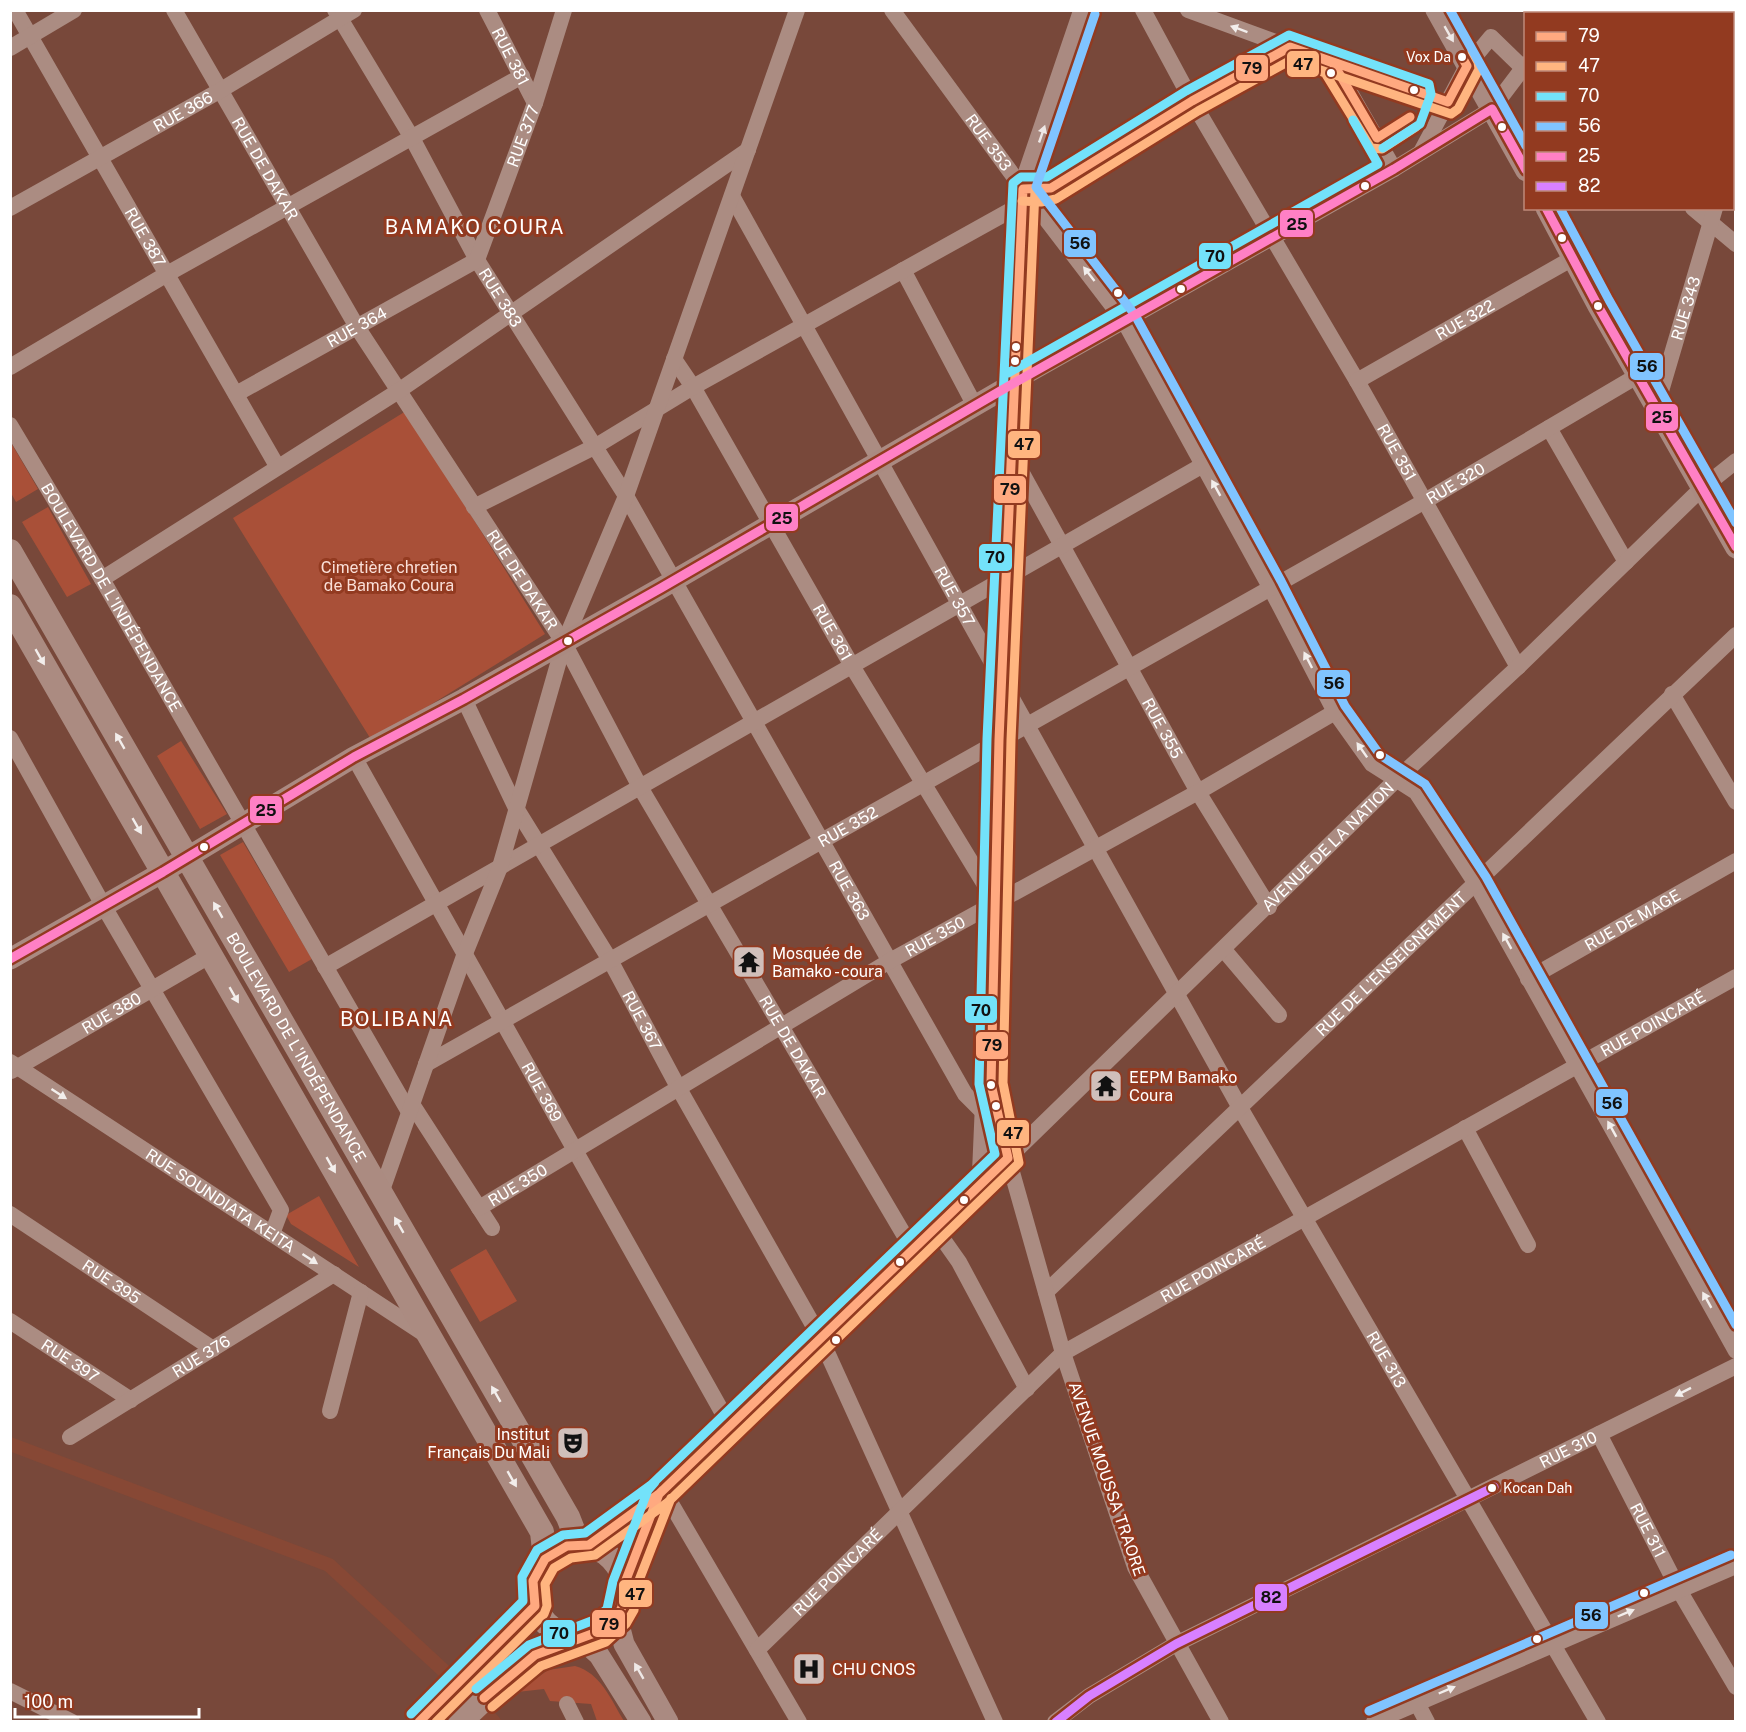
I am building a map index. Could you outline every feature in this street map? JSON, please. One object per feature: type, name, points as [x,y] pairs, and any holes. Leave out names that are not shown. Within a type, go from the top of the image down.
[{"type":"highway","name":"BOULEVARD DE L'INDÉPENDANCE","points":[[10,551],[584,1545]]},
{"type":"highway","name":"BOULEVARD DE L'INDÉPENDANCE","points":[[10,606],[542,1532],[544,1559]]},
{"type":"highway","points":[[462,1720],[500,1683],[535,1656],[579,1637],[600,1631],[617,1617],[622,1607],[624,1585],[615,1562],[604,1550],[584,1545],[561,1549],[544,1559],[533,1581],[535,1606],[542,1619],[552,1629],[565,1635],[579,1637]]},
{"type":"highway","points":[[419,1722],[535,1606]]},
{"type":"main road","points":[[982,1184],[993,1122],[991,1084],[999,740],[1008,576],[1022,196],[1084,10]]},
{"type":"main road","points":[[1436,10],[1524,167]]},
{"type":"main road","points":[[1547,210],[1637,376],[1736,548]]},
{"type":"main road","points":[[10,959],[163,872],[354,757],[464,699],[674,581],[1014,382]]},
{"type":"main road","points":[[584,1545],[661,1492],[1008,1158],[993,1122]]},
{"type":"main road","points":[[624,1585],[661,1492]]},
{"type":"main road","points":[[617,1617],[624,1644],[669,1722]]},
{"type":"main road","points":[[579,1637],[599,1655],[642,1722]]},
{"type":"street","name":"RUE 387","points":[[15,10],[277,465]]},
{"type":"street","points":[[10,48],[74,10]]},
{"type":"street","name":"RUE DE DAKAR","points":[[174,10],[397,392],[564,643],[640,787],[913,1250]]},
{"type":"street","name":"RUE 381","points":[[487,10],[535,103]]},
{"type":"street","name":"RUE 377","points":[[477,260],[535,103],[564,10]]},
{"type":"street","points":[[381,1193],[464,956],[500,867],[564,643],[626,496],[797,10]]},
{"type":"street","name":"RUE 353","points":[[892,10],[1022,196],[1124,321],[1335,711],[1372,764],[1416,792],[1476,884],[1736,1351]]},
{"type":"street","name":"RUE 351","points":[[1143,10],[1192,101],[1357,381],[1518,668]]},
{"type":"street","points":[[1188,10],[1333,63],[1394,169]]},
{"type":"street","name":"RUE 366","points":[[10,208],[221,90],[343,13]]},
{"type":"street","name":"RUE 383","points":[[343,13],[477,260],[596,446],[674,581]]},
{"type":"street","points":[[1421,153],[1467,66],[1491,37],[1524,67]]},
{"type":"street","points":[[474,507],[596,446],[693,387],[903,270],[1022,196],[1051,188],[1192,101],[1290,47]]},
{"type":"street","points":[[1014,382],[1421,153],[1492,109],[1524,69]]},
{"type":"street","points":[[10,367],[167,274],[522,76]]},
{"type":"street","points":[[102,579],[277,465],[397,392],[748,150]]},
{"type":"street","name":"RUE 357","points":[[732,196],[1003,687],[1179,995]]},
{"type":"street","points":[[1698,210],[1712,216],[1736,243]]},
{"type":"street","name":"RUE 343","points":[[1656,408],[1712,216]]},
{"type":"street","name":"RUE 322","points":[[1357,381],[1573,258]]},
{"type":"street","name":"RUE 364","points":[[236,394],[477,260]]},
{"type":"street","points":[[903,270],[975,406]]},
{"type":"street","name":"RUE 361","points":[[674,359],[693,387],[852,666],[996,903]]},
{"type":"street","name":"RUE 320","points":[[1270,588],[1425,501],[1637,376]]},
{"type":"street","name":"BOULEVARD DE L'INDÉPENDANCE","points":[[10,425],[102,579],[325,967],[411,1108],[492,1228]]},
{"type":"street","points":[[1549,428],[1626,562]]},
{"type":"street","name":"RUE 355","points":[[1012,455],[1198,792],[1269,906]]},
{"type":"street","name":"AVENUE DE LA NATION","points":[[1008,1158],[1179,995],[1396,780],[1518,668],[1701,489],[1736,461]]},
{"type":"street","points":[[325,967],[1203,465]]},
{"type":"street","name":"RUE 363","points":[[674,581],[888,962],[965,1094],[993,1122]]},
{"type":"street","name":"RUE 352","points":[[426,1064],[1270,588]]},
{"type":"street","name":"RUE DE L'ENSEIGNEMENT","points":[[1046,1292],[1736,635]]},
{"type":"street","points":[[1672,694],[1736,802]]},
{"type":"street","name":"RUE 367","points":[[464,699],[516,808],[610,960],[678,1087],[821,1339],[995,1722]]},
{"type":"street","name":"RUE 350","points":[[479,1208],[888,962],[1198,792],[1335,711]]},
{"type":"street","points":[[10,738],[15,758],[153,988],[281,1210],[272,1234]]},
{"type":"street","name":"RUE 369","points":[[354,757],[730,1426]]},
{"type":"street","name":"RUE DE MAGE","points":[[1528,979],[1736,861]]},
{"type":"street","points":[[1224,950],[1279,1015]]},
{"type":"street","name":"RUE 380","points":[[13,1067],[211,955]]},
{"type":"street","name":"RUE POINCARÉ","points":[[757,1650],[900,1514],[1063,1353],[1736,977]]},
{"type":"street","name":"RUE 313","points":[[1179,995],[1303,1219],[1598,1722]]},
{"type":"street","name":"RUE SOUNDIATA KEITA","points":[[13,1067],[431,1338]]},
{"type":"street","points":[[1465,1128],[1528,1245]]},
{"type":"street","name":"AVENUE MOUSSA TRAORE","points":[[1008,1158],[1063,1353],[1135,1567],[1221,1722]]},
{"type":"street","name":"RUE 395","points":[[10,1214],[213,1349]]},
{"type":"street","points":[[935,1228],[959,1262],[1026,1389]]},
{"type":"street","name":"RUE 376","points":[[70,1437],[334,1274]]},
{"type":"street","points":[[330,1411],[361,1292]]},
{"type":"street","name":"RUE 397","points":[[10,1321],[131,1400]]},
{"type":"street","name":"RUE 310","points":[[1055,1722],[1089,1696],[1176,1644],[1736,1366]]},
{"type":"street","name":"RUE 311","points":[[1599,1434],[1679,1590],[1736,1687]]},
{"type":"street","points":[[661,1492],[799,1722]]},
{"type":"street","points":[[1374,1722],[1736,1566]]},
{"type":"street","points":[[10,1691],[72,1722]]},
{"type":"street","points":[[1417,1703],[1427,1722]]},
{"type":"street","points":[[567,1704],[576,1722]]},
{"type":"green space","name":"Cimetière chretien de Bamako Coura","points":[[406,411],[545,634],[372,741],[233,518]]},
{"type":"green space","points":[[10,441],[38,489],[16,502],[11,493]]},
{"type":"green space","points":[[48,507],[91,584],[67,597],[22,522]]},
{"type":"green space","points":[[181,741],[227,814],[200,829],[157,756]]},
{"type":"green space","points":[[243,842],[312,959],[289,972],[220,855]]},
{"type":"green space","points":[[319,1196],[359,1267],[291,1224],[286,1215]]},
{"type":"green space","points":[[486,1249],[517,1301],[480,1322],[450,1270]]},
{"type":"green space","points":[[575,1666],[599,1681],[624,1721],[597,1721],[591,1704],[550,1701],[544,1689],[517,1692],[548,1670]]},
{"type":"waterway","points":[[10,1444],[329,1565],[442,1669],[494,1722]]},
{"type":"transit line","name":"56","points":[[1450,10],[1524,142]]},
{"type":"transit line","name":"56","points":[[1095,14],[1036,187],[1135,315],[1281,581],[1345,706],[1380,755],[1425,784],[1486,877],[1736,1325]]},
{"type":"transit line","name":"70","points":[[411,1714],[523,1601],[522,1577],[537,1550],[563,1535],[585,1533],[651,1485],[995,1154],[979,1084],[987,739],[1013,183],[1021,177],[1047,177],[1186,91],[1289,35],[1429,84],[1431,94],[1420,124],[1383,148]]},
{"type":"transit line","name":"79","points":[[1023,189],[1051,188],[1192,101],[1290,47],[1448,102],[1467,66],[1462,57]]},
{"type":"transit line","name":"47","points":[[1022,201],[1041,202],[1056,199],[1198,111],[1291,60],[1451,114],[1458,109],[1479,69],[1472,51]]},
{"type":"transit line","name":"79","points":[[1317,57],[1333,63],[1377,138],[1410,117]]},
{"type":"transit line","name":"47","points":[[1313,68],[1325,73],[1371,148],[1382,149],[1416,127]]},
{"type":"transit line","name":"25","points":[[10,959],[163,872],[354,757],[464,699],[661,588],[1014,383],[1394,169],[1492,109],[1524,166]]},
{"type":"transit line","name":"70","points":[[1008,373],[1378,164],[1353,120]]},
{"type":"transit line","name":"79","points":[[419,1722],[535,1606],[533,1581],[545,1559],[567,1546],[589,1545],[659,1494],[1008,1158],[991,1084],[999,740],[1023,189]]},
{"type":"transit line","name":"47","points":[[436,1722],[544,1614],[547,1606],[545,1584],[554,1568],[571,1558],[595,1555],[667,1503],[1019,1163],[1003,1083],[1011,740],[1035,190]]},
{"type":"transit line","name":"25","points":[[1547,210],[1598,306],[1736,547]]},
{"type":"transit line","name":"56","points":[[1561,210],[1609,300],[1736,523]]},
{"type":"transit line","name":"70","points":[[476,1689],[529,1645],[594,1620],[607,1609],[613,1581],[648,1490],[655,1482]]},
{"type":"transit line","name":"82","points":[[1056,1722],[1089,1696],[1176,1644],[1494,1487]]},
{"type":"transit line","name":"79","points":[[484,1698],[535,1655],[600,1631],[617,1617],[622,1607],[624,1585],[659,1494],[663,1490]]},
{"type":"transit line","name":"47","points":[[492,1707],[541,1666],[606,1642],[626,1624],[634,1610],[636,1588],[671,1498]]},
{"type":"transit line","name":"56","points":[[1369,1711],[1731,1555]]},
{"type":"place","name":"Vox Da","points":[[1462,57]]},
{"type":"place","name":"Mosquée de Bamako - coura","points":[[749,962]]},
{"type":"place","name":"EEPM Bamako Coura","points":[[1106,1086]]},
{"type":"place","name":"Institut Français Du Mali","points":[[573,1443]]},
{"type":"place","name":"Kocan Dah","points":[[1492,1488]]},
{"type":"place","name":"CHU CNOS","points":[[809,1669]]},
{"type":"district","name":"BAMAKO COURA","points":[[475,227]]},
{"type":"district","name":"BOLIBANA","points":[[397,1019]]}]
